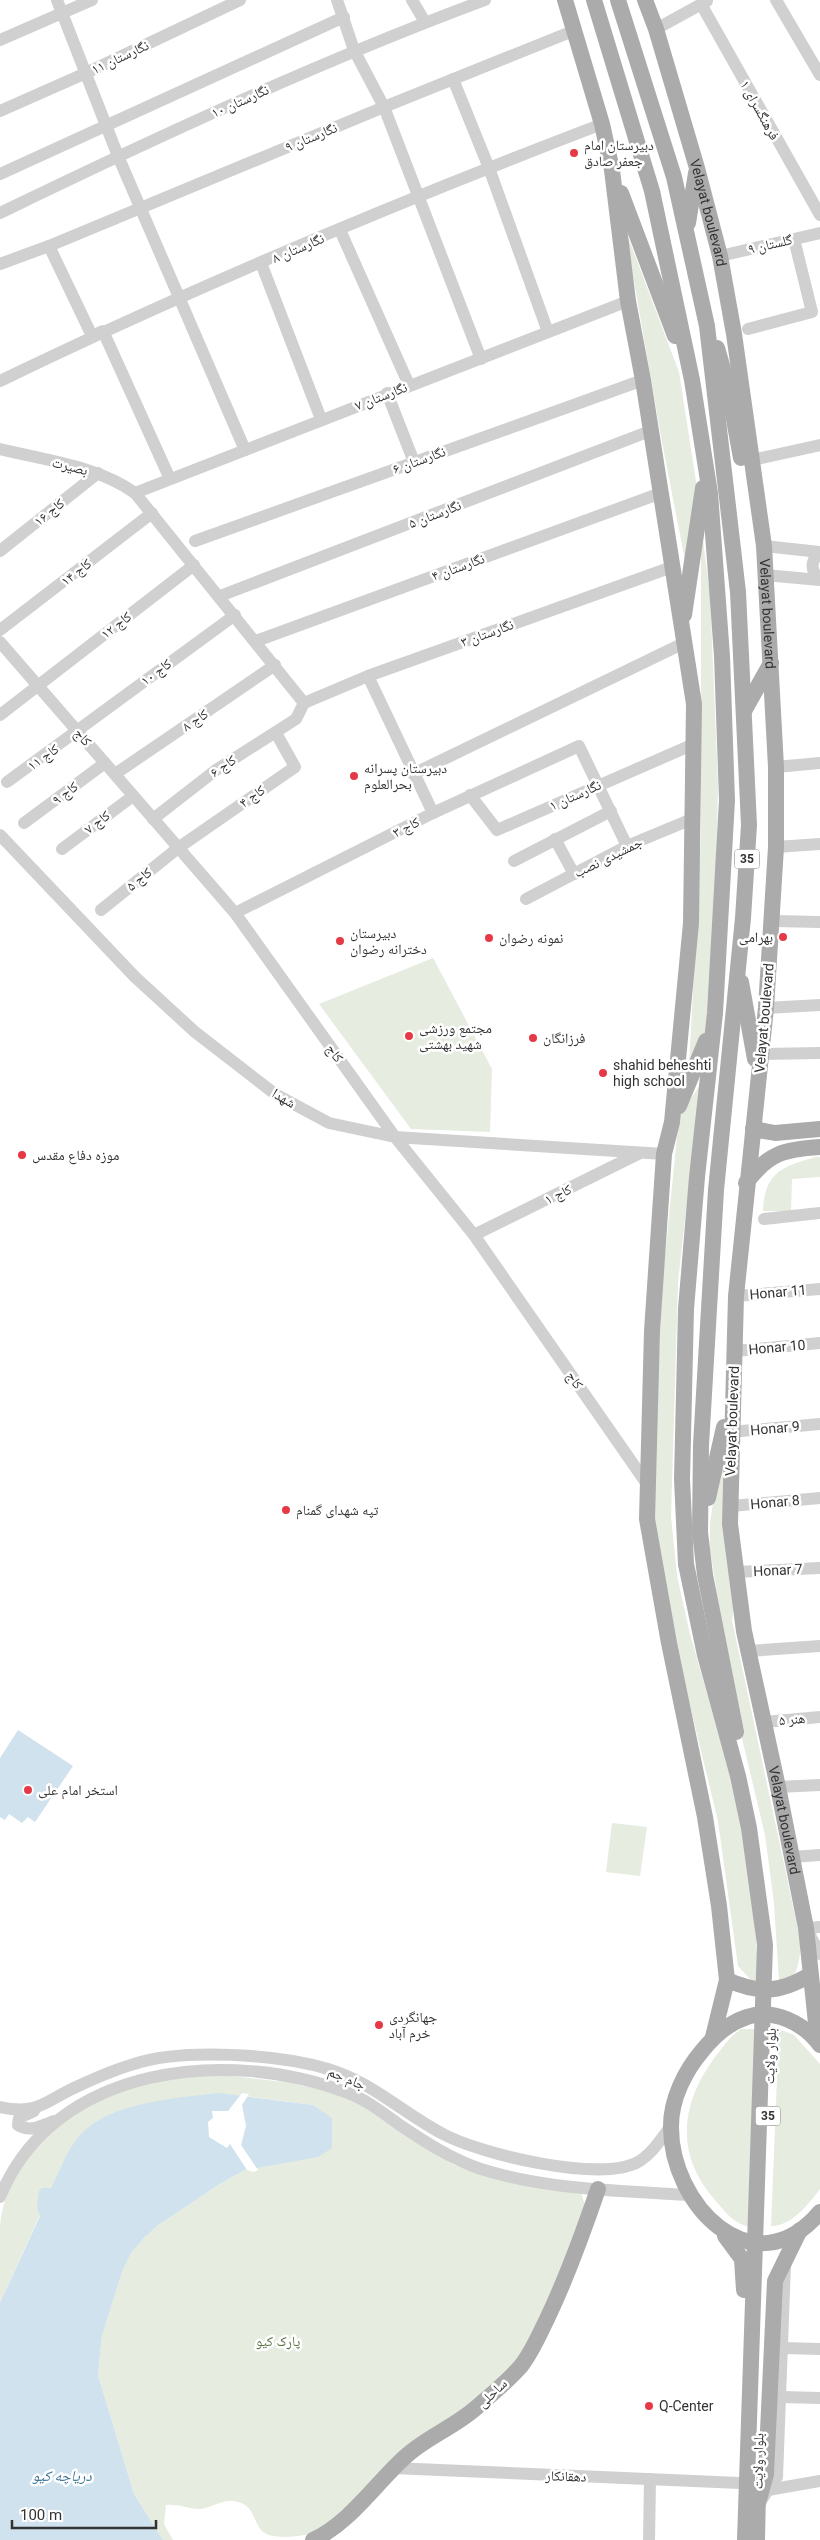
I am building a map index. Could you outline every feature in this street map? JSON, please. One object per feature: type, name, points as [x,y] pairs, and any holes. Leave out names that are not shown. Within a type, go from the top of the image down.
[{"type":"main road","points":[[565,0],[602,124],[612,170],[628,301],[643,380],[694,704],[691,923],[672,1122],[664,1154],[652,1351],[647,1519],[705,1817],[727,1980],[714,2037]]},
{"type":"main road","name":"35","points":[[594,0],[652,191],[692,380],[707,471],[722,656],[727,800],[715,1013],[712,1029]]},
{"type":"main road","name":"Velayat boulevard","points":[[618,0],[674,177],[707,326],[733,538],[744,711],[749,825],[743,918],[716,1190],[702,1446],[700,1532]]},
{"type":"main road","name":"Velayat boulevard","points":[[645,0],[656,29],[697,168],[720,256],[734,334],[764,546],[776,767],[776,847],[773,922],[762,1054],[746,1182],[736,1296],[730,1432],[730,1524],[749,1651],[792,1856],[813,1928],[810,1975],[819,2043]]},
{"type":"main road","points":[[634,136],[649,145],[655,139],[659,126]]},
{"type":"main road","points":[[652,191],[650,168],[653,162],[662,162],[674,177]]},
{"type":"main road","points":[[686,230],[697,168]]},
{"type":"main road","points":[[612,170],[692,380]]},
{"type":"main road","points":[[707,326],[722,362],[741,459],[760,517]]},
{"type":"main road","points":[[682,636],[707,471]]},
{"type":"main road","points":[[744,711],[771,661]]},
{"type":"main road","points":[[727,800],[732,839],[742,842],[749,825]]},
{"type":"main road","points":[[721,889],[728,873],[737,873],[740,878],[743,918]]},
{"type":"main road","points":[[738,970],[749,1018],[753,1053],[759,1073]]},
{"type":"main road","points":[[672,1122],[712,1029]]},
{"type":"main road","name":"بلوار ولایت","points":[[712,1029],[686,1309],[683,1525],[686,1564],[692,1601],[749,1828],[765,1945],[743,2488]]},
{"type":"main road","points":[[753,1129],[775,1132],[820,1129]]},
{"type":"main road","points":[[798,1131],[792,1140],[798,1148]]},
{"type":"main road","points":[[746,1182],[768,1160],[790,1149],[820,1147]]},
{"type":"main road","points":[[700,1532],[724,1426],[732,1410]]},
{"type":"main road","name":"بلوار ولایت","points":[[700,1532],[705,1575],[729,1699],[764,1854],[774,1949],[757,2508]]},
{"type":"main road","points":[[727,1980],[748,1989],[770,1991],[791,1986],[810,1975]]},
{"type":"main road","points":[[743,2488],[737,2480],[744,2272],[739,2252],[723,2231],[691,2196],[679,2173],[673,2150],[670,2126],[682,2079],[696,2058],[714,2037],[737,2020],[766,2014],[795,2023],[819,2043]]},
{"type":"main road","name":"ساحلی","points":[[313,2540],[338,2523],[412,2451],[444,2432],[475,2410],[521,2365],[534,2345],[556,2300],[576,2253],[598,2189]]},
{"type":"main road","points":[[723,2231],[758,2245],[794,2234],[820,2212]]},
{"type":"main road","points":[[757,2508],[766,2474],[775,2281],[794,2234]]},
{"type":"main road","name":"35","points":[[743,2488],[745,2540]]},
{"type":"main road","name":"35","points":[[757,2508],[757,2540]]},
{"type":"street","points":[[57,0],[118,156],[245,450]]},
{"type":"street","points":[[0,40],[92,0]]},
{"type":"street","name":"نگارستان ۱۱","points":[[0,111],[86,73],[240,0]]},
{"type":"street","points":[[337,0],[354,50],[384,107],[481,359]]},
{"type":"street","points":[[412,0],[425,22]]},
{"type":"street","name":"نگارستان ۱۰","points":[[0,213],[118,156],[354,50],[485,0]]},
{"type":"street","points":[[776,0],[820,75]]},
{"type":"street","points":[[656,29],[704,2]]},
{"type":"street","name":"فرهنگسرای ۱","points":[[704,2],[820,215]]},
{"type":"street","points":[[0,174],[106,123],[344,17]]},
{"type":"street","name":"نگارستان ۹","points":[[0,264],[50,246],[384,107],[573,31]]},
{"type":"street","points":[[454,79],[489,168],[548,332]]},
{"type":"street","name":"نگارستان ۸","points":[[0,381],[180,296],[418,196],[602,124]]},
{"type":"street","points":[[340,230],[409,385]]},
{"type":"street","name":"گلستان ۹","points":[[720,256],[820,233]]},
{"type":"street","points":[[748,329],[812,312],[815,301],[794,239]]},
{"type":"street","points":[[50,246],[98,334],[170,479]]},
{"type":"street","points":[[261,263],[321,419]]},
{"type":"street","name":"نگارستان ۷","points":[[135,493],[628,301]]},
{"type":"street","name":"نگارستان ۶","points":[[195,541],[643,380]]},
{"type":"street","points":[[387,394],[414,462]]},
{"type":"street","name":"نگارستان ۵","points":[[220,596],[650,432]]},
{"type":"street","points":[[752,460],[820,445]]},
{"type":"street","name":"بصیرت","points":[[0,449],[98,473],[118,480],[135,493],[220,596],[304,703]]},
{"type":"street","name":"کاج ۱۶","points":[[0,551],[98,473]]},
{"type":"street","name":"نگارستان ۴","points":[[256,641],[661,493]]},
{"type":"street","name":"کاج ۱۴","points":[[0,630],[152,513]]},
{"type":"street","points":[[764,546],[820,552]]},
{"type":"street","points":[[820,552],[814,557],[812,566],[814,574],[820,580]]},
{"type":"street","name":"کاج ۱۲","points":[[0,715],[194,565]]},
{"type":"street","name":"نگارستان ۳","points":[[304,703],[368,676],[672,567]]},
{"type":"street","points":[[765,575],[820,580]]},
{"type":"street","name":"کاج ۱۰","points":[[78,732],[154,673],[235,615]]},
{"type":"street","points":[[413,774],[682,636]]},
{"type":"street","name":"کاج","points":[[0,642],[235,913],[395,1136],[474,1235],[647,1484]]},
{"type":"street","name":"کاج ۸","points":[[115,774],[275,665]]},
{"type":"street","points":[[368,676],[433,813]]},
{"type":"street","name":"کاج ۶","points":[[153,819],[216,770],[296,719],[304,703]]},
{"type":"street","name":"کاج ۱۱","points":[[7,782],[78,732]]},
{"type":"street","name":"کاج ۴","points":[[178,848],[294,766],[276,733]]},
{"type":"street","name":"نگارستان ۱","points":[[470,795],[497,830],[694,744]]},
{"type":"street","name":"کاج ۳","points":[[235,913],[470,795],[579,746],[598,785]]},
{"type":"street","points":[[776,767],[820,762]]},
{"type":"street","name":"کاج ۹","points":[[24,823],[105,763]]},
{"type":"street","points":[[598,785],[627,846]]},
{"type":"street","name":"کاج ۷","points":[[62,849],[133,796]]},
{"type":"street","points":[[514,861],[610,811]]},
{"type":"street","name":"جمشیدی نصب","points":[[526,899],[627,846],[692,819]]},
{"type":"street","name":"شهدا","points":[[0,835],[135,977],[195,1032],[275,1094],[329,1123],[395,1136],[664,1154]]},
{"type":"street","points":[[555,840],[574,874]]},
{"type":"street","points":[[776,847],[820,844]]},
{"type":"street","name":"کاج ۵","points":[[101,910],[178,848]]},
{"type":"street","points":[[773,922],[820,922]]},
{"type":"street","points":[[766,1008],[820,1005]]},
{"type":"street","points":[[762,1054],[820,1053]]},
{"type":"street","name":"کاج ۱","points":[[474,1235],[641,1153]]},
{"type":"street","points":[[764,1219],[820,1213]]},
{"type":"street","name":"Honar 11","points":[[736,1296],[820,1289]]},
{"type":"street","name":"Honar 10","points":[[735,1351],[820,1344]]},
{"type":"street","name":"Honar 9","points":[[730,1432],[820,1424]]},
{"type":"street","name":"Honar 8","points":[[730,1506],[820,1498]]},
{"type":"street","name":"Honar 7","points":[[736,1572],[820,1568]]},
{"type":"street","points":[[749,1651],[820,1646]]},
{"type":"street","name":"هنر ۵","points":[[764,1722],[820,1717]]},
{"type":"street","points":[[778,1787],[820,1785]]},
{"type":"street","points":[[792,1856],[820,1855]]},
{"type":"street","points":[[813,1928],[820,1954]]},
{"type":"street","name":"جام جم","points":[[0,2107],[30,2109],[49,2103],[72,2088],[102,2076],[159,2057],[192,2054],[294,2062],[328,2069],[356,2080],[386,2096],[426,2124],[464,2145],[540,2164],[599,2168],[616,2167],[637,2162],[654,2149],[670,2126]]},
{"type":"street","name":"جام جم","points":[[0,2197],[17,2163],[59,2119],[82,2102],[138,2080],[166,2073],[197,2070],[271,2074],[326,2085],[350,2094],[458,2161],[506,2176],[598,2189],[691,2196]]},
{"type":"street","points":[[49,2103],[19,2118],[18,2126],[25,2130],[34,2129],[59,2119]]},
{"type":"street","points":[[598,2189],[599,2168]]},
{"type":"street","points":[[757,2508],[777,2477],[786,2257]]},
{"type":"street","points":[[782,2348],[820,2349]]},
{"type":"street","points":[[781,2396],[820,2398]]},
{"type":"street","name":"دهقانکار","points":[[393,2468],[650,2479],[743,2488]]},
{"type":"street","points":[[649,2540],[650,2479]]},
{"type":"street","points":[[768,2490],[820,2481]]},
{"type":"green space","points":[[625,229],[679,372],[697,488],[688,576],[662,442]]},
{"type":"green space","points":[[701,525],[710,594],[718,784],[715,919],[708,1023],[688,1087],[701,835]]},
{"type":"green space","name":"مجتمع ورزشی شهید بهشتی","points":[[433,958],[492,1069],[490,1132],[411,1129],[319,1004]]},
{"type":"green space","points":[[700,1085],[678,1282],[671,1516],[677,1576],[690,1634],[734,1788],[752,1886],[759,1982],[751,1980],[738,1966],[718,1821],[666,1607],[653,1525],[653,1465],[663,1276],[679,1117]]},
{"type":"green space","points":[[820,1157],[820,1177],[792,1179],[791,1211],[763,1211],[764,1198],[771,1179],[784,1168]]},
{"type":"green space","points":[[726,1462],[735,1597],[732,1620],[800,1939],[799,1959],[793,1979],[779,1982],[774,1903],[765,1835],[736,1713],[710,1549],[710,1523],[719,1464]]},
{"type":"green space","points":[[612,1823],[647,1827],[640,1876],[606,1872]]},
{"type":"green space","points":[[741,2029],[755,2029],[750,2227],[730,2217],[702,2183],[693,2165],[688,2147],[687,2129],[689,2111],[703,2075],[727,2042]]},
{"type":"green space","points":[[779,2029],[794,2035],[820,2064],[820,2189],[805,2208],[792,2219],[785,2223],[771,2226]]},
{"type":"green space","name":"پارک کیو","points":[[223,2075],[292,2083],[349,2097],[454,2165],[501,2180],[581,2192],[585,2206],[571,2253],[521,2355],[502,2377],[338,2516],[313,2533],[291,2537],[265,2533],[258,2526],[251,2511],[245,2505],[235,2501],[223,2502],[202,2509],[166,2505],[164,2524],[173,2540],[163,2540],[134,2494],[98,2375],[102,2336],[122,2272],[131,2253],[157,2226],[218,2185],[245,2170],[332,2148],[331,2118],[313,2105],[244,2096],[80,2135],[51,2189],[37,2208],[40,2215],[0,2303],[0,2227],[6,2198],[19,2172],[36,2148],[58,2127],[83,2109],[111,2095],[167,2078]]},
{"type":"water","name":"استخر امام علی","points":[[18,1730],[73,1766],[35,1822],[28,1817],[22,1823],[9,1814],[5,1820],[0,1817],[0,1758]]},
{"type":"water","name":"دریاچه کیو","points":[[218,2093],[313,2105],[332,2118],[332,2148],[318,2157],[245,2170],[218,2185],[157,2226],[131,2253],[122,2272],[102,2336],[98,2375],[134,2494],[163,2540],[0,2540],[0,2303],[40,2216],[37,2208],[39,2191],[42,2188],[51,2188],[72,2146],[81,2134],[94,2123],[127,2108],[145,2103]]},
{"type":"pier","points":[[242,2093],[249,2094],[242,2105],[246,2126],[241,2145],[258,2170],[254,2172],[247,2170],[230,2144],[227,2148],[209,2137],[208,2122],[213,2118],[212,2111],[228,2111]]},
{"type":"place","name":"دبیرستان امام جعفر صادق","points":[[574,153]]},
{"type":"place","name":"دبیرستان پسرانه بحرالعلوم","points":[[354,776]]},
{"type":"place","name":"بهرامی","points":[[783,937]]},
{"type":"place","name":"نمونه رضوان","points":[[489,938]]},
{"type":"place","name":"دبیرستان دخترانه رضوان","points":[[340,941]]},
{"type":"place","name":"مجتمع ورزشی شهید بهشتی","points":[[409,1036]]},
{"type":"place","name":"فرزانگان","points":[[533,1038]]},
{"type":"place","name":"shahid beheshti high school","points":[[603,1073]]},
{"type":"place","name":"موزه دفاع مقدس","points":[[22,1155]]},
{"type":"place","name":"تپه شهدای گمنام","points":[[286,1510]]},
{"type":"place","name":"استخر امام علی","points":[[28,1790]]},
{"type":"place","name":"جهانگردى خرم آباد","points":[[379,2025]]},
{"type":"place","name":"Q-Center","points":[[649,2406]]}]
